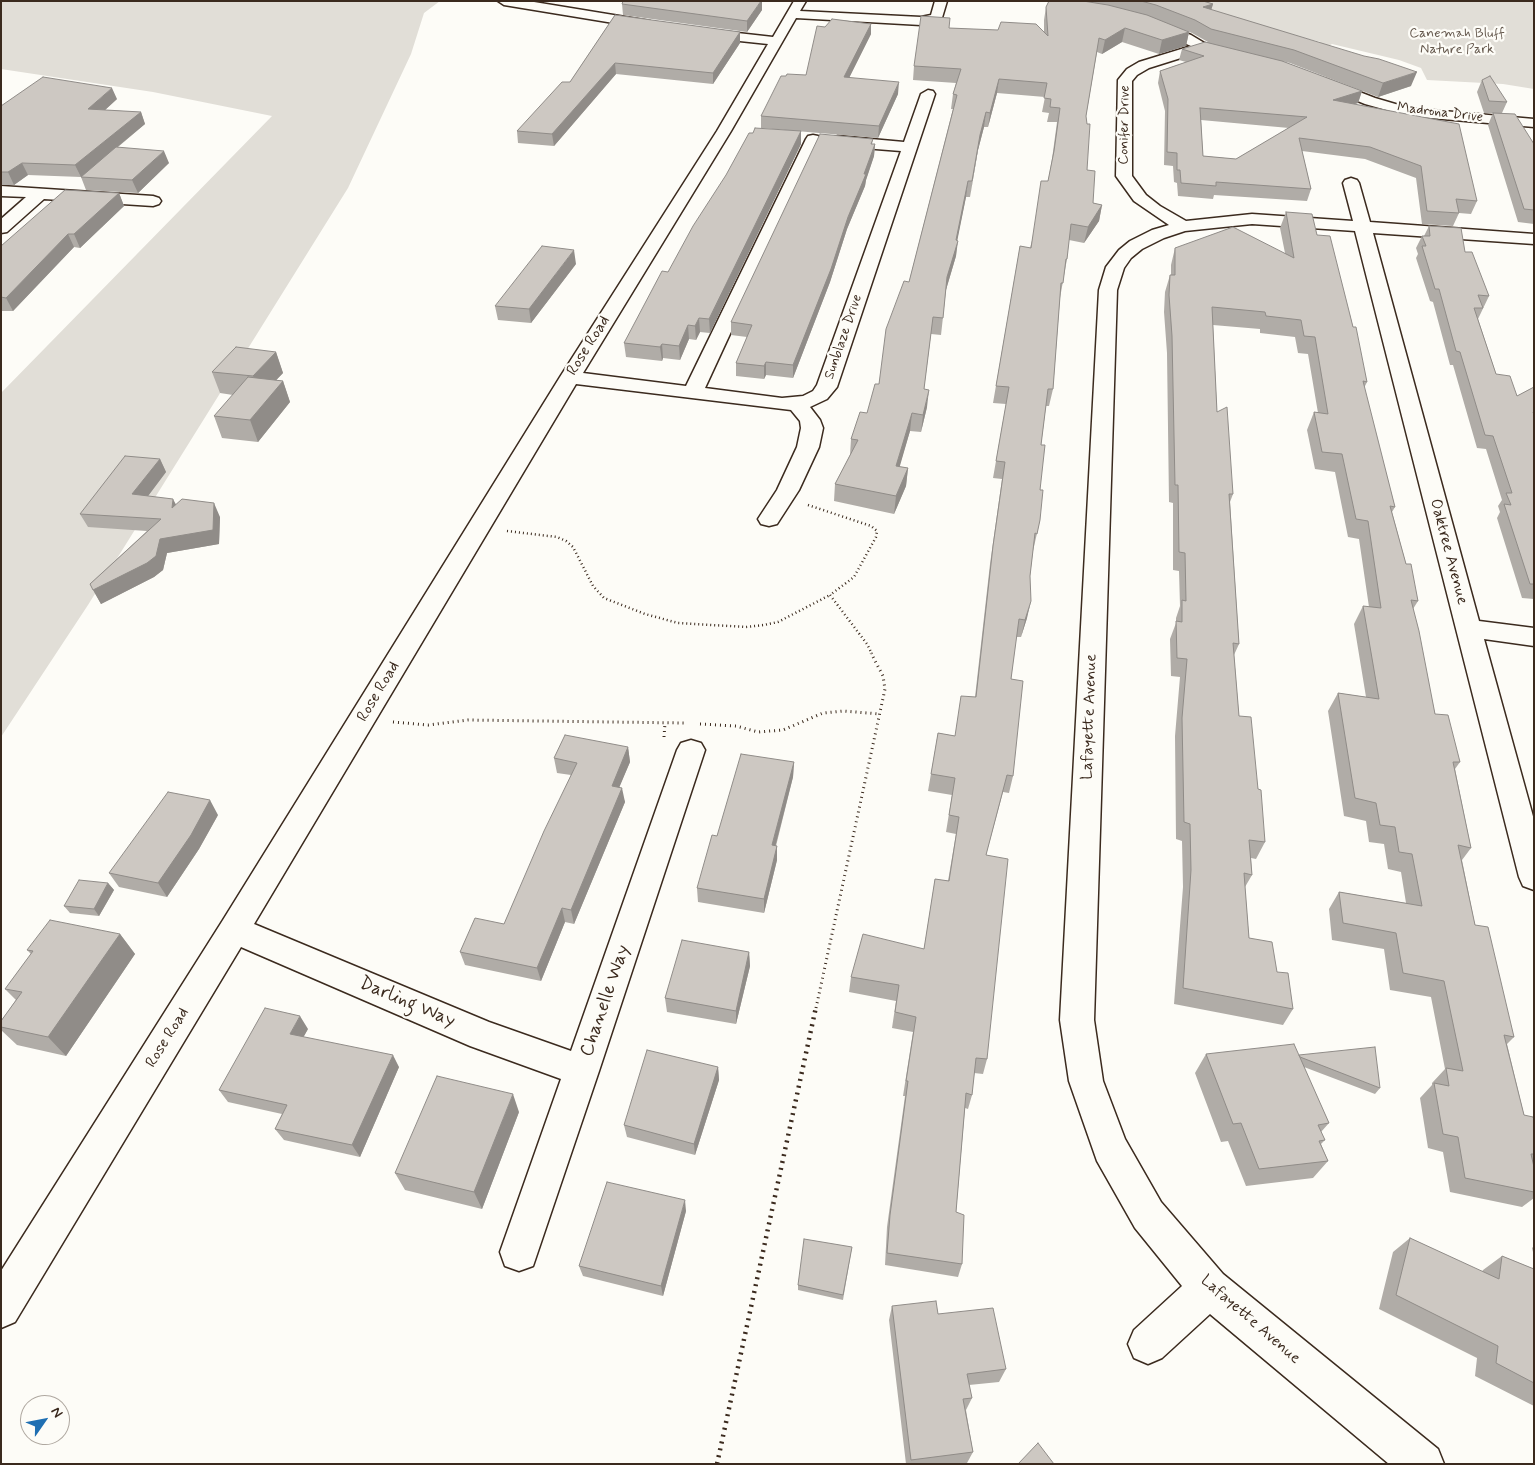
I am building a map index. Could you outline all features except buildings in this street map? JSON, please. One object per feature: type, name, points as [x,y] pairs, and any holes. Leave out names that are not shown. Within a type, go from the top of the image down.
[{"type":"street","points":[[504,1],[666,28]]},
{"type":"street","name":"Rose Road","points":[[1,1308],[234,930],[570,376],[734,132],[757,76],[800,1]]},
{"type":"street","points":[[793,14],[921,21],[938,18],[941,1]]},
{"type":"street","points":[[1142,21],[1186,38],[1202,47],[1245,57]]},
{"type":"street","points":[[693,32],[778,41]]},
{"type":"street","name":"Conifer Drive","points":[[1183,226],[1154,209],[1140,198],[1124,176],[1125,80],[1132,72],[1144,65],[1202,47]]},
{"type":"street","name":"Madrona Drive","points":[[1312,78],[1370,101],[1408,112],[1534,123]]},
{"type":"street","name":"Sunblaze Drive","points":[[570,376],[693,393],[797,404],[810,401],[820,395],[827,387],[928,94]]},
{"type":"street","points":[[793,137],[910,147]]},
{"type":"street","points":[[693,393],[813,139]]},
{"type":"street","name":"Oaktree Avenue","points":[[1351,183],[1534,877]]},
{"type":"street","points":[[1,191],[153,200]]},
{"type":"street","points":[[1,228],[40,194]]},
{"type":"street","name":"Lafayette Avenue","points":[[1423,1464],[1209,1288],[1148,1215],[1110,1148],[1086,1081],[1077,1020],[1108,290],[1115,267],[1125,254],[1136,245],[1158,234],[1183,226],[1252,219],[1534,239]]},
{"type":"street","points":[[769,518],[788,490],[808,447],[812,428],[810,420],[797,404]]},
{"type":"street","points":[[1468,628],[1534,637]]},
{"type":"street","name":"Chanelle Way","points":[[519,1252],[691,750]]},
{"type":"street","name":"Darling Way","points":[[234,930],[482,1035],[582,1071]]},
{"type":"street","points":[[1148,1344],[1209,1288]]},
{"type":"path","points":[[479,527],[557,537],[566,541],[573,547],[594,586],[604,598],[645,614],[678,623],[746,627],[778,622],[830,594],[854,577],[876,536],[877,531],[871,526],[817,508],[782,500]]},
{"type":"path","points":[[717,1464],[885,688],[883,676],[867,644],[830,594]]},
{"type":"path","points":[[363,718],[428,725],[468,720],[712,724],[736,726],[758,732],[783,730],[798,722],[823,714],[842,711],[880,714]]},
{"type":"green space","points":[[1,1],[440,1],[424,13],[411,54],[348,188],[88,605],[1,737],[1,393],[272,116],[153,92],[1,69]]},
{"type":"green space","name":"Canemah Bluff Nature Park","points":[[1179,1],[1534,1],[1534,89],[1503,84],[1427,80],[1421,68],[1399,60],[1332,44],[1296,63],[1287,60],[1321,42],[1275,31]]}]
